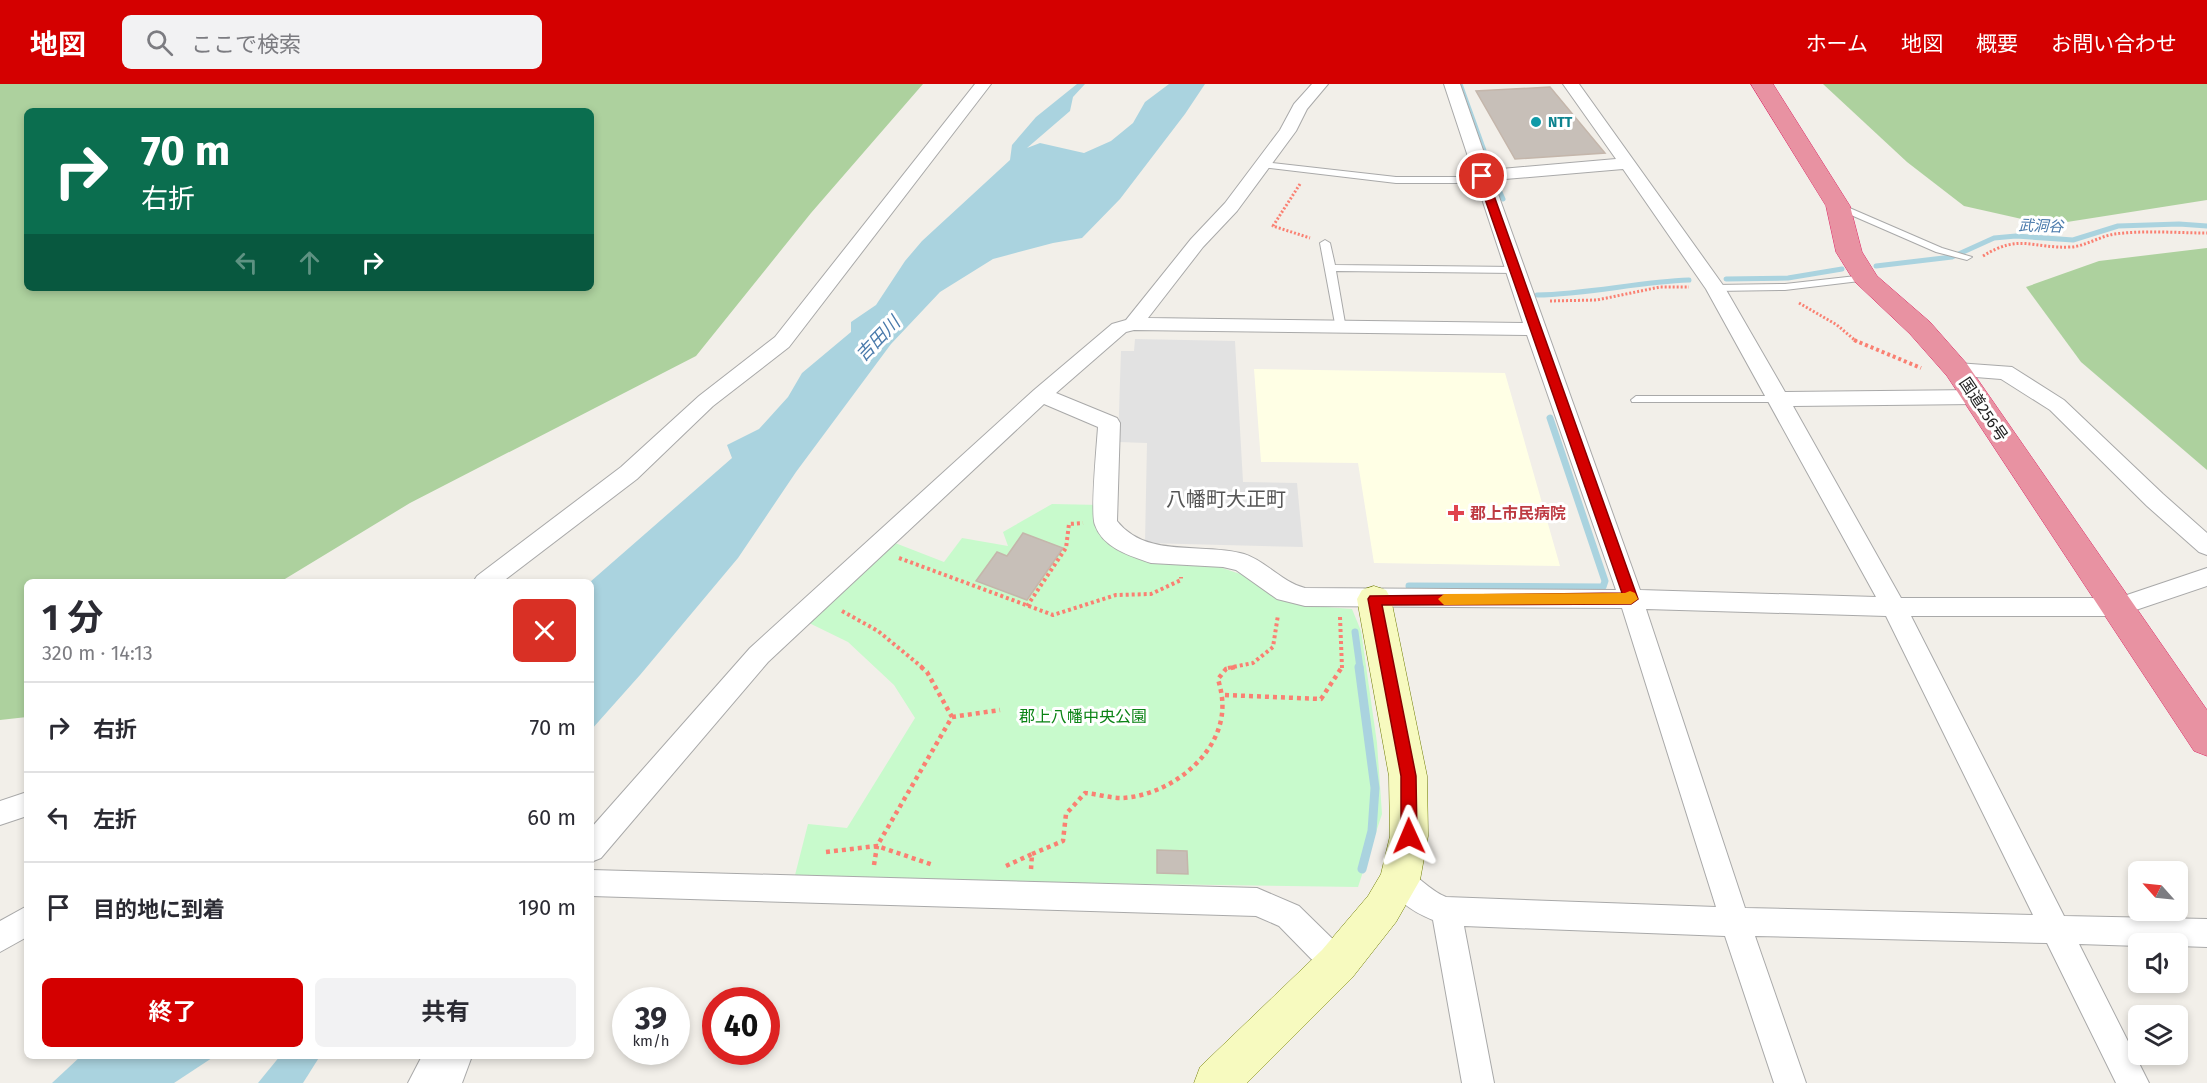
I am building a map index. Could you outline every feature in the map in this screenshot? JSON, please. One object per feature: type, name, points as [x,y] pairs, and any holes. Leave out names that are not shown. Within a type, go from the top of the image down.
[{"type":"highway","name":"国道256号","points":[[1762,84],[1838,206],[1850,252],[1865,278],[1920,328],[1967,385],[2207,740]]},
{"type":"street","points":[[489,579],[629,473],[706,400],[782,342],[984,84]]},
{"type":"street","points":[[1133,324],[1264,165],[1288,131],[1300,107],[1320,84]]},
{"type":"street","points":[[1452,84],[1535,329],[1631,599],[1735,922],[1790,1083]]},
{"type":"street","points":[[1571,84],[1715,288],[1779,399],[1894,607],[2133,1083]]},
{"type":"street","points":[[1483,178],[1594,165],[1629,164]]},
{"type":"street","points":[[594,846],[759,656],[1041,395],[1119,328],[1133,324],[1535,329]]},
{"type":"street","points":[[1779,399],[1967,385],[2005,372],[2057,405],[2155,500],[2207,546]]},
{"type":"street","points":[[1041,395],[1110,423],[1105,523],[1116,537],[1132,548],[1150,554],[1222,558],[1243,563],[1286,592],[1305,597],[1631,599],[1894,607],[2118,607],[2207,577]]},
{"type":"street","points":[[1216,1083],[1337,964],[1382,909],[1400,880],[1409,836],[1408,776],[1357,599]]},
{"type":"street","points":[[0,813],[24,805]]},
{"type":"street","points":[[1400,880],[1425,902],[1446,911],[1735,922],[2207,933]]},
{"type":"street","points":[[594,883],[872,890],[1028,898],[1257,902],[1289,916],[1337,964]]},
{"type":"street","points":[[1446,911],[1478,1083]]},
{"type":"street","points":[[0,938],[24,922]]},
{"type":"street","points":[[424,1083],[438,1059]]},
{"type":"street","points":[[446,1083],[455,1059]]},
{"type":"lane","points":[[1264,165],[1396,180],[1483,178]]},
{"type":"lane","points":[[1838,206],[1940,250],[1967,257]]},
{"type":"lane","points":[[1325,243],[1341,328]]},
{"type":"lane","points":[[1331,268],[1515,270]]},
{"type":"lane","points":[[1715,288],[1773,287],[1865,278]]},
{"type":"lane","points":[[1636,400],[1779,399]]},
{"type":"path","points":[[1309,170],[1273,226],[1325,243]]},
{"type":"path","points":[[1967,257],[1982,256],[2001,245],[2017,243],[2073,247],[2112,234],[2131,232],[2207,233]]},
{"type":"path","points":[[1526,302],[1597,300],[1660,287],[1715,288]]},
{"type":"path","points":[[1773,287],[1837,325],[1853,340],[1967,385]]},
{"type":"path","points":[[1028,606],[1066,548],[1069,524],[1105,523]]},
{"type":"path","points":[[895,556],[1053,615],[1116,595],[1151,594],[1181,580],[1178,555]]},
{"type":"path","points":[[820,599],[878,631],[927,672],[952,717]]},
{"type":"path","points":[[1225,695],[1321,699],[1342,670],[1357,599]]},
{"type":"path","points":[[842,611],[850,603]]},
{"type":"path","points":[[997,866],[1007,866],[1063,841],[1066,814],[1085,793],[1123,798],[1157,790],[1189,770],[1214,742],[1222,718],[1225,695],[1218,680],[1226,669],[1253,663],[1273,647],[1278,615]]},
{"type":"path","points":[[952,717],[1000,710]]},
{"type":"path","points":[[872,890],[877,846],[952,717]]},
{"type":"path","points":[[826,852],[877,846],[933,865],[944,865]]},
{"type":"path","points":[[1028,898],[1032,854]]},
{"type":"shaded area","points":[[1135,339],[1235,341],[1243,482],[1297,483],[1303,547],[1145,543],[1147,443],[1118,442],[1121,351],[1134,351]]},
{"type":"shaded area","name":"郡上市民病院","points":[[1254,369],[1505,373],[1560,566],[1374,563],[1358,463],[1261,462]]},
{"type":"green space","points":[[0,84],[923,84],[811,213],[696,356],[410,503],[285,579],[24,579],[24,717],[0,720]]},
{"type":"green space","points":[[1823,84],[2207,84],[2207,200],[2048,225],[1964,206],[1907,162]]},
{"type":"green space","points":[[2207,248],[2207,470],[2081,362],[2026,287],[2099,261]]},
{"type":"green space","name":"郡上八幡中央公園","points":[[1052,504],[1101,505],[1099,526],[1243,575],[1301,605],[1352,609],[1361,631],[1377,743],[1382,814],[1358,887],[794,879],[808,824],[847,828],[915,718],[894,685],[848,642],[805,621],[890,541],[944,562],[962,538],[1008,546],[1003,532]]},
{"type":"water","name":"吉田川","points":[[1077,84],[1085,84],[1073,97],[1070,111],[1027,148],[1040,143],[1084,153],[1111,141],[1133,123],[1145,102],[1169,84],[1205,84],[1120,199],[1082,238],[993,259],[940,292],[891,344],[796,472],[738,558],[594,727],[593,579],[732,458],[727,445],[759,429],[788,397],[802,373],[851,332],[851,322],[876,305],[905,261],[922,241],[1010,160],[1012,145],[1036,117]]},
{"type":"water","points":[[78,1059],[210,1059],[174,1083],[52,1083]]},
{"type":"water","points":[[278,1059],[318,1059],[303,1083],[258,1083]]},
{"type":"building","name":"NTT","points":[[1550,87],[1605,153],[1515,159],[1476,91]]},
{"type":"building","points":[[1023,533],[1063,548],[1027,600],[976,581],[997,552],[1007,556]]},
{"type":"building","points":[[1157,850],[1187,851],[1188,874],[1157,873]]},
{"type":"waterway","points":[[1460,84],[1490,167]]},
{"type":"waterway","points":[[1495,181],[1503,199]]},
{"type":"waterway","name":"武洞谷","points":[[1876,266],[1952,257],[1994,238],[2016,236],[2073,240],[2118,226],[2179,224],[2207,226]]},
{"type":"waterway","name":"武洞谷","points":[[1726,279],[1788,278],[1842,269]]},
{"type":"waterway","name":"武洞谷","points":[[1537,295],[1689,280]]},
{"type":"waterway","points":[[1409,586],[1603,587],[1605,581],[1550,418]]},
{"type":"waterway","points":[[1355,632],[1360,668]]},
{"type":"waterway","points":[[1359,667],[1375,788],[1372,831],[1362,869]]},
{"type":"slow traffic","points":[[1444,599],[1631,599],[1630,597]]},
{"type":"place","name":"NTT","points":[[1536,122]]},
{"type":"place","name":"郡上市民病院","points":[[1456,513]]},
{"type":"district","name":"八幡町大正町","points":[[1226,499]]},
{"type":"route","points":[[1409,836],[1408,776],[1374,599],[1631,599],[1482,176]]}]
